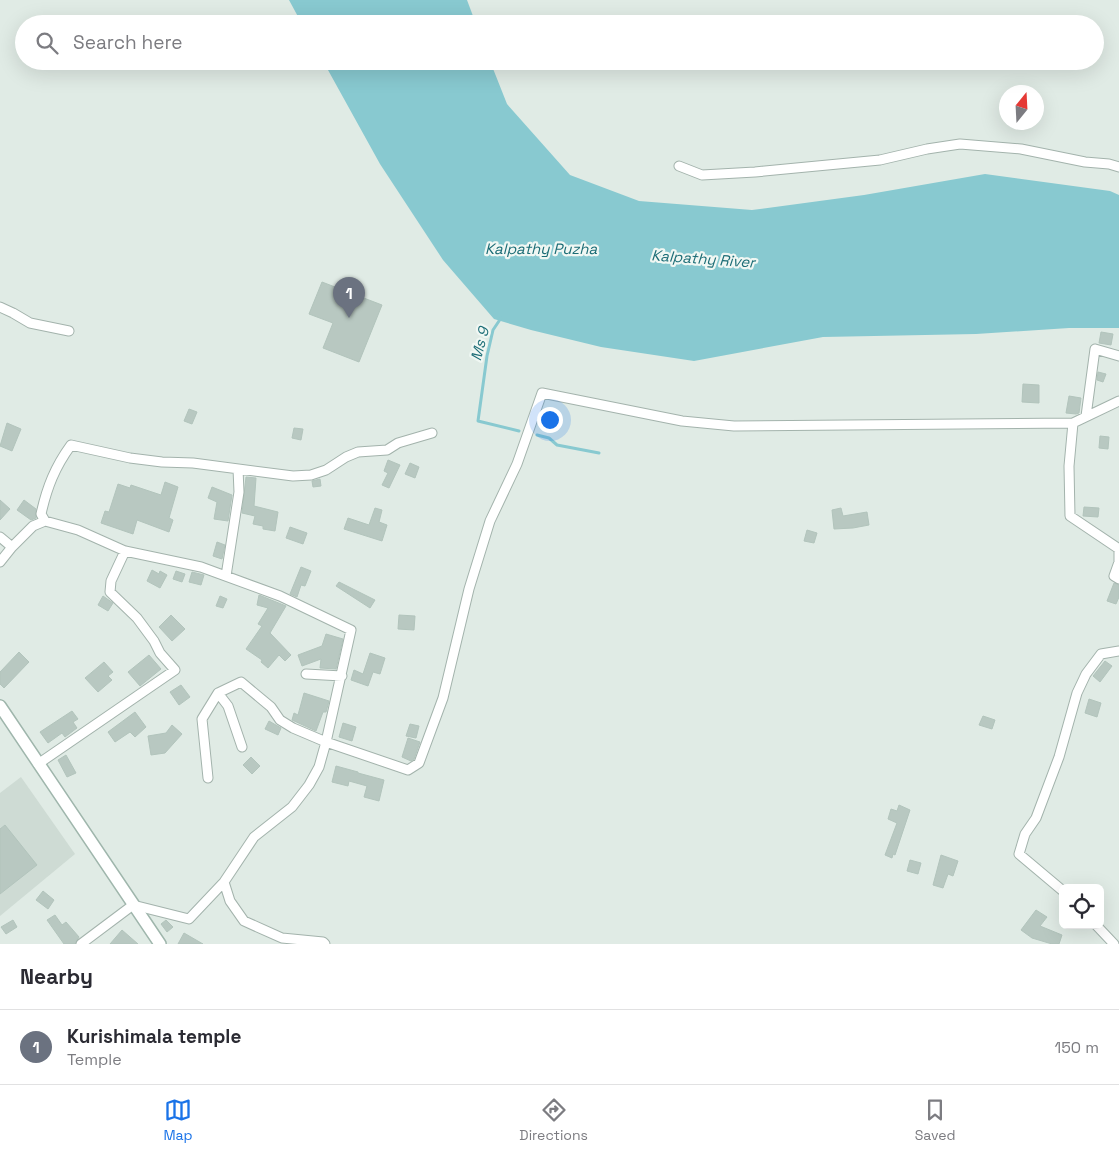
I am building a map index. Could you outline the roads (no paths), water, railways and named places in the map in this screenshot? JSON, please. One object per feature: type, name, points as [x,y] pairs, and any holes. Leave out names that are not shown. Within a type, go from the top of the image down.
[{"type":"main road","points":[[0,706],[160,944]]},
{"type":"street","points":[[679,166],[702,174],[755,172],[880,160],[927,149],[960,144],[1021,149],[1119,167]]},
{"type":"street","points":[[0,307],[30,323],[69,331]]},
{"type":"street","points":[[1086,416],[1095,349],[1119,356]]},
{"type":"street","points":[[208,778],[202,719],[218,693],[241,682],[271,707],[280,720],[293,728],[326,742],[408,770],[419,763],[444,698],[469,589],[490,521],[517,464],[542,393],[682,421],[734,426],[1073,423],[1119,401]]},
{"type":"street","points":[[1073,423],[1069,466],[1070,516],[1119,549],[1119,562],[1114,576],[1119,579]]},
{"type":"street","points":[[45,521],[41,514],[47,488],[57,465],[71,445],[130,458],[293,476],[311,475],[326,470],[346,457],[358,452],[387,450],[398,443],[432,433]]},
{"type":"street","points":[[226,576],[238,492],[238,469]]},
{"type":"street","points":[[0,562],[12,546],[34,526],[45,521],[78,530],[125,551],[201,566],[280,596],[351,630],[342,676],[319,767],[309,785],[292,807],[254,837],[224,882],[189,919],[133,905],[81,944]]},
{"type":"street","points":[[0,538],[12,546]]},
{"type":"street","points":[[38,764],[175,670],[160,653],[154,641],[137,618],[110,592],[111,581],[125,551]]},
{"type":"street","points":[[1059,888],[1019,854],[1025,834],[1036,818],[1060,757],[1077,693],[1086,674],[1101,654],[1119,651]]},
{"type":"street","points":[[306,674],[342,676]]},
{"type":"street","points":[[218,693],[228,706],[242,747]]},
{"type":"street","points":[[224,882],[230,901],[244,921],[282,938],[323,942],[325,944]]},
{"type":"street","points":[[1100,929],[1114,944]]},
{"type":"water","points":[[289,0],[467,0],[473,15],[297,15]]},
{"type":"water","name":"Kalpathy Puzha","points":[[328,70],[494,70],[507,104],[570,175],[639,201],[752,210],[864,195],[985,174],[1110,191],[1119,195],[1119,328],[1069,328],[976,334],[823,337],[694,361],[601,347],[494,319],[443,260],[380,164]]},
{"type":"waterway","name":"Ms 9","points":[[501,318],[493,330],[487,356],[478,421],[519,431]]},
{"type":"waterway","name":"Ms 9","points":[[537,435],[549,438],[557,445],[599,453]]},
{"type":"place","name":"Kurishimala temple","points":[[349,318]]},
{"type":"water label","name":"Kalpathy River","points":[[703,259]]}]
